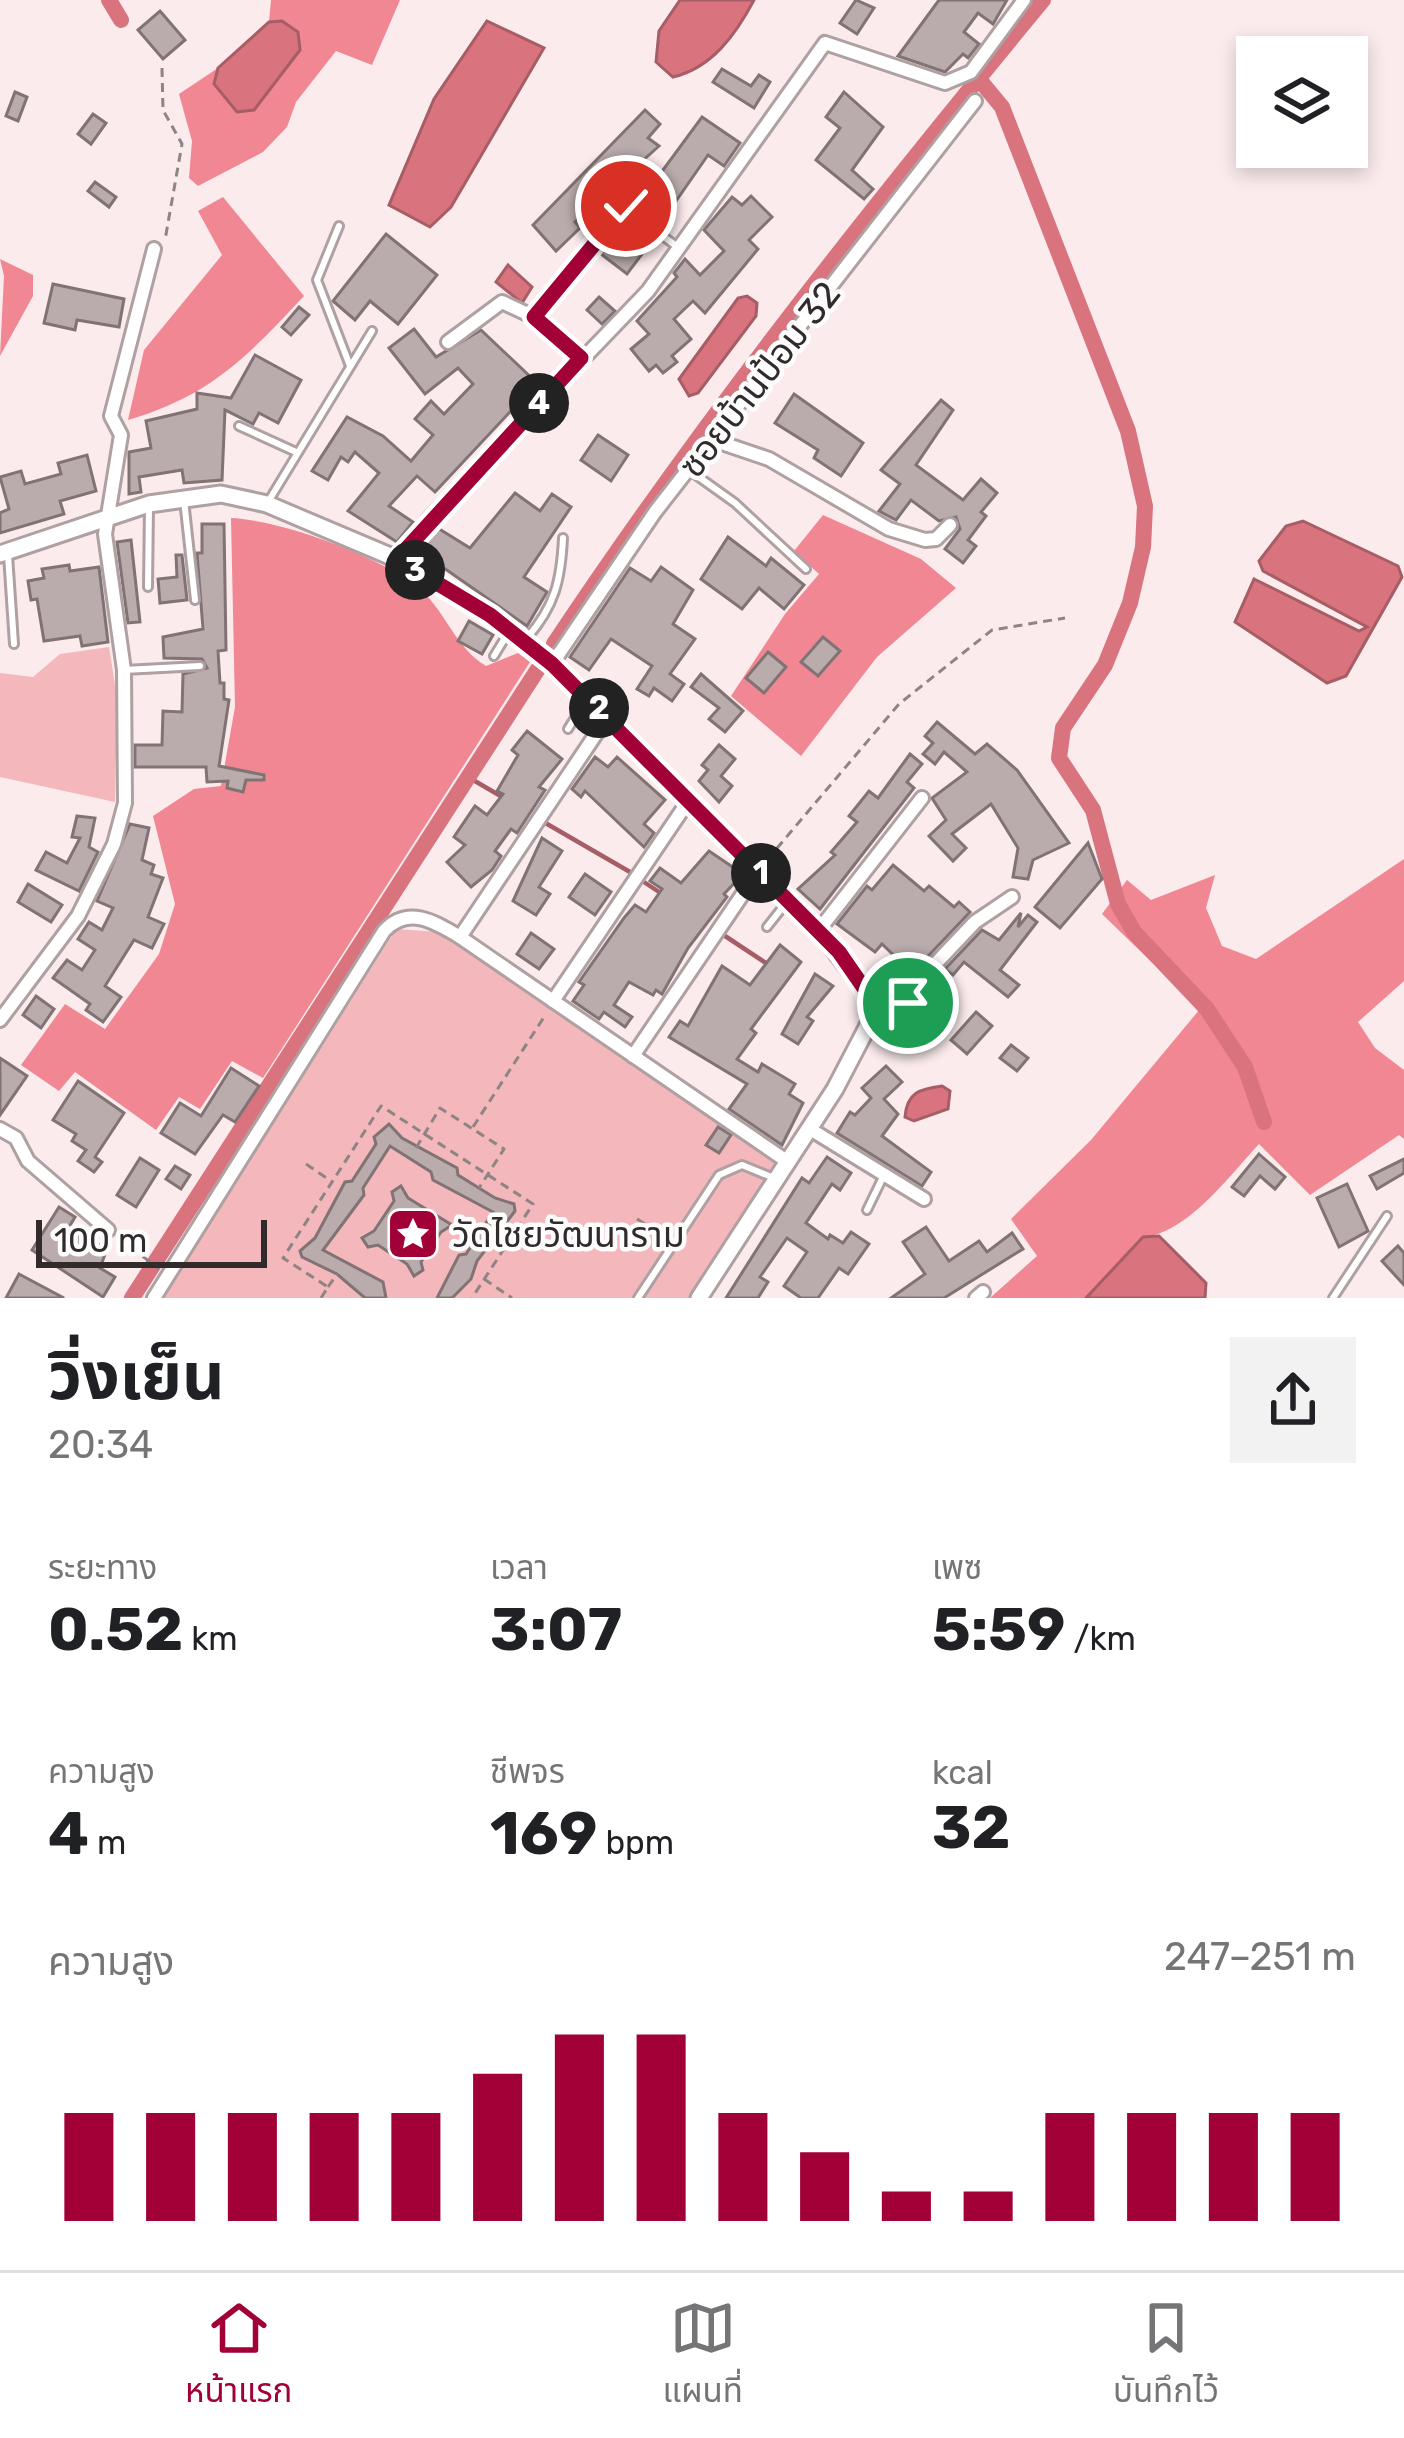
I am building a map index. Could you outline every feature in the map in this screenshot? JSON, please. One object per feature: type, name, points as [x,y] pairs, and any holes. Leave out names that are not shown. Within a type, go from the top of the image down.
[{"type":"street","points":[[397,559],[648,291],[825,43],[945,82],[958,80],[971,72],[1024,0]]},
{"type":"street","name":"ซอยบ้านป้อม 32","points":[[552,664],[689,470],[974,100]]},
{"type":"street","points":[[534,317],[546,296],[600,244],[626,206],[633,184]]},
{"type":"street","points":[[0,1020],[78,916],[114,844],[126,785],[124,670],[105,534],[121,435],[111,416],[154,249]]},
{"type":"street","points":[[448,342],[502,302],[534,317],[581,358]]},
{"type":"street","points":[[713,440],[769,459],[889,530],[925,540],[936,538],[950,525]]},
{"type":"street","points":[[4,553],[108,515],[184,497],[221,494],[267,504],[397,559],[510,630],[608,716],[819,930],[866,991],[872,1020]]},
{"type":"street","points":[[460,937],[608,716]]},
{"type":"street","points":[[819,930],[922,798]]},
{"type":"street","points":[[550,1006],[689,800]]},
{"type":"street","points":[[633,1056],[758,870]]},
{"type":"street","points":[[702,1297],[810,1130],[872,1020],[902,999],[975,922],[1012,897]]},
{"type":"street","points":[[154,1298],[384,931],[411,916],[430,919],[460,937],[550,1006],[633,1056],[788,1162]]},
{"type":"street","points":[[0,1129],[16,1138],[28,1161],[108,1230]]},
{"type":"street","points":[[810,1130],[924,1199]]},
{"type":"lane","points":[[339,226],[317,280],[350,366]]},
{"type":"lane","points":[[656,230],[679,248]]},
{"type":"lane","points":[[267,504],[372,331]]},
{"type":"lane","points":[[239,426],[296,452]]},
{"type":"lane","points":[[689,470],[735,503],[806,569]]},
{"type":"lane","points":[[184,497],[195,600]]},
{"type":"lane","points":[[148,587],[149,504]]},
{"type":"lane","points":[[524,641],[546,616],[561,585],[563,538]]},
{"type":"lane","points":[[4,553],[14,644]]},
{"type":"lane","points":[[494,656],[510,630]]},
{"type":"lane","points":[[124,670],[200,666]]},
{"type":"lane","points":[[568,729],[588,697]]},
{"type":"lane","points":[[767,927],[788,900]]},
{"type":"lane","points":[[902,999],[942,1024]]},
{"type":"lane","points":[[638,1298],[719,1175],[742,1165],[777,1179]]},
{"type":"lane","points":[[867,1210],[884,1175]]},
{"type":"lane","points":[[1333,1298],[1387,1216]]},
{"type":"path","points":[[758,870],[899,704],[992,631],[1065,618]]},
{"type":"path","points":[[472,1129],[550,1006]]},
{"type":"path","points":[[328,1287],[283,1258],[382,1106],[533,1204],[472,1298]]},
{"type":"path","points":[[416,1148],[440,1108],[504,1149],[479,1188]]},
{"type":"path","points":[[306,1164],[332,1182]]},
{"type":"path","points":[[637,1219],[675,1243]]},
{"type":"path","points":[[108,1230],[161,1270]]},
{"type":"path","points":[[321,1298],[337,1274]]},
{"type":"path","points":[[484,1279],[512,1298]]},
{"type":"shaded area","points":[[271,0],[400,0],[372,65],[336,51],[296,102],[287,127],[263,152],[198,186],[189,178],[192,141],[179,94],[218,68],[214,84],[282,21],[269,22]]},
{"type":"shaded area","points":[[680,0],[754,0],[711,58],[673,77],[656,62],[659,31]]},
{"type":"shaded area","points":[[282,21],[298,32],[300,50],[254,110],[237,112],[214,84],[218,68],[269,22]]},
{"type":"shaded area","points":[[487,21],[544,48],[451,207],[430,227],[389,205],[434,99]]},
{"type":"shaded area","points":[[223,197],[304,296],[225,372],[182,399],[128,420],[144,350],[222,255],[198,211]]},
{"type":"shaded area","points":[[0,259],[33,275],[33,296],[0,356],[4,276]]},
{"type":"shaded area","points":[[508,265],[532,287],[522,303],[496,282]]},
{"type":"shaded area","points":[[747,296],[757,303],[756,316],[698,393],[689,396],[679,379],[738,298]]},
{"type":"shaded area","points":[[823,515],[921,559],[956,588],[877,657],[801,756],[731,696],[785,614],[819,574],[794,551]]},
{"type":"shaded area","points":[[231,518],[306,534],[389,568],[427,596],[460,642],[486,666],[518,653],[530,662],[263,1078],[232,1061],[200,1109],[179,1097],[156,1130],[75,1072],[59,1091],[21,1065],[65,1004],[105,1029],[159,954],[175,904],[153,816],[194,789],[221,786],[235,707]]},
{"type":"shaded area","points":[[1303,521],[1398,566],[1402,577],[1346,676],[1327,683],[1235,622],[1254,579],[1359,631],[1367,627],[1263,571],[1259,561],[1286,526]]},
{"type":"shaded area","points":[[109,647],[117,697],[115,802],[0,777],[0,673],[33,677],[60,654]]},
{"type":"shaded area","points":[[1404,859],[1404,981],[1358,1022],[1375,1048],[1404,1070],[1404,1139],[1399,1135],[1310,1195],[1259,1144],[1207,1201],[1176,1226],[1143,1237],[1086,1298],[990,1298],[1037,1256],[1011,1219],[1091,1140],[1200,1009],[1102,914],[1127,880],[1151,900],[1215,875],[1206,908],[1222,946],[1256,959]]},
{"type":"shaded area","points":[[396,929],[440,932],[782,1164],[694,1298],[164,1298]]},
{"type":"shaded area","points":[[942,1086],[950,1091],[948,1109],[914,1121],[905,1117],[916,1093]]},
{"type":"shaded area","points":[[1159,1236],[1206,1283],[1205,1298],[1086,1298],[1143,1237]]},
{"type":"building","points":[[856,0],[874,8],[857,34],[840,23]]},
{"type":"building","points":[[939,0],[1007,0],[993,24],[978,13],[964,32],[979,44],[968,58],[963,54],[945,72],[898,56]]},
{"type":"building","points":[[160,11],[185,40],[163,59],[138,30]]},
{"type":"building","points":[[722,69],[751,86],[759,75],[770,82],[754,108],[713,82]]},
{"type":"building","points":[[15,92],[27,97],[18,121],[6,116]]},
{"type":"building","points":[[844,92],[883,127],[852,170],[873,189],[864,199],[816,160],[840,128],[826,117]]},
{"type":"building","points":[[645,110],[660,124],[648,138],[659,146],[575,222],[580,228],[556,251],[533,225]]},
{"type":"building","points":[[93,114],[106,123],[91,144],[78,134]]},
{"type":"building","points":[[702,117],[740,143],[724,166],[708,155],[660,224],[649,228],[645,250],[627,274],[601,254]]},
{"type":"building","points":[[95,182],[116,197],[109,207],[88,191]]},
{"type":"building","points":[[751,196],[772,217],[749,240],[758,249],[705,313],[693,301],[674,319],[691,339],[672,356],[677,362],[663,373],[656,365],[649,371],[631,349],[649,334],[637,321],[677,277],[674,273],[685,259],[700,275],[724,251],[704,230],[732,197],[742,205]]},
{"type":"building","points":[[386,234],[437,275],[398,324],[370,301],[355,320],[333,301]]},
{"type":"building","points":[[53,284],[124,299],[119,327],[77,320],[75,330],[44,323]]},
{"type":"building","points":[[599,297],[615,311],[602,324],[587,310]]},
{"type":"building","points":[[299,307],[309,315],[291,335],[282,327]]},
{"type":"building","points":[[414,329],[436,357],[481,330],[537,383],[435,492],[417,476],[389,506],[413,522],[397,542],[348,511],[379,473],[355,452],[348,462],[341,457],[328,480],[312,471],[347,417],[383,436],[411,461],[433,435],[415,419],[431,401],[444,414],[473,384],[458,368],[425,394],[389,348]]},
{"type":"building","points":[[255,355],[301,380],[278,423],[259,413],[253,424],[225,410],[222,480],[184,483],[182,470],[139,477],[141,492],[129,494],[129,452],[151,448],[146,421],[197,409],[197,393],[231,398]]},
{"type":"building","points":[[794,394],[863,443],[841,476],[814,458],[818,450],[775,423]]},
{"type":"building","points":[[941,400],[953,410],[916,465],[963,500],[981,479],[997,493],[981,512],[986,516],[968,540],[976,546],[963,563],[945,549],[960,529],[956,517],[939,521],[911,500],[896,520],[879,511],[900,484],[881,470]]},
{"type":"building","points":[[598,435],[628,455],[611,481],[581,460]]},
{"type":"building","points":[[87,455],[96,491],[60,501],[64,514],[0,533],[0,513],[9,509],[0,477],[21,471],[25,484],[61,474],[58,463]]},
{"type":"building","points":[[515,493],[540,511],[552,494],[571,507],[524,577],[547,592],[527,626],[418,550],[436,527],[470,548]]},
{"type":"building","points":[[202,524],[224,524],[226,650],[218,651],[220,683],[224,683],[224,699],[229,700],[219,766],[264,775],[264,780],[246,780],[243,792],[227,788],[228,781],[207,782],[206,767],[135,767],[135,745],[162,745],[163,711],[182,712],[183,674],[207,668],[202,659],[164,658],[163,637],[203,629],[197,553],[202,553]]},
{"type":"building","points":[[728,537],[766,566],[771,558],[804,585],[784,609],[759,588],[742,609],[701,579]]},
{"type":"building","points":[[131,540],[140,622],[128,623],[117,542]]},
{"type":"building","points":[[176,555],[182,555],[187,600],[160,603],[158,579],[177,577]]},
{"type":"building","points":[[69,565],[70,571],[99,567],[108,642],[82,646],[80,636],[44,641],[37,599],[31,600],[28,581],[44,578],[42,569]]},
{"type":"building","points":[[661,567],[693,590],[673,624],[695,639],[670,674],[684,684],[672,701],[654,688],[649,696],[637,689],[652,666],[611,639],[589,670],[570,657],[630,568],[651,581]]},
{"type":"building","points":[[469,621],[493,635],[482,654],[458,641]]},
{"type":"building","points":[[823,637],[840,651],[818,676],[801,662]]},
{"type":"building","points":[[768,652],[786,667],[764,693],[746,678]]},
{"type":"building","points":[[701,674],[743,711],[725,732],[709,719],[719,708],[691,687]]},
{"type":"building","points":[[937,722],[975,754],[987,744],[1017,770],[1069,843],[1033,860],[1028,879],[1013,877],[1018,848],[991,804],[952,834],[966,848],[953,861],[929,836],[946,820],[932,798],[967,772],[944,752],[935,764],[923,754],[933,743],[925,736]]},
{"type":"building","points":[[527,731],[562,759],[539,787],[545,790],[517,833],[511,829],[495,851],[501,856],[492,870],[471,887],[447,862],[465,845],[454,837],[475,806],[487,815],[503,794],[497,791],[518,755],[512,750]]},
{"type":"building","points":[[719,745],[735,759],[721,776],[732,786],[719,802],[699,781],[708,770],[702,765]]},
{"type":"building","points":[[910,754],[922,764],[907,782],[914,788],[820,909],[798,889],[835,855],[831,852],[857,822],[849,816],[869,791],[878,798]]},
{"type":"building","points":[[595,757],[608,767],[617,757],[665,800],[644,824],[654,833],[644,847],[585,791],[581,797],[572,789]]},
{"type":"building","points":[[77,816],[95,818],[89,847],[98,852],[79,891],[36,870],[46,852],[67,863],[80,838],[72,837]]},
{"type":"building","points":[[130,824],[149,828],[142,860],[154,865],[151,874],[163,878],[148,917],[164,924],[152,948],[134,940],[105,986],[121,997],[103,1022],[86,1010],[90,1004],[53,978],[67,960],[82,970],[95,950],[78,939],[89,922],[102,930],[113,908],[97,901]]},
{"type":"building","points":[[542,838],[562,851],[539,887],[550,894],[536,915],[513,901]]},
{"type":"building","points":[[1088,843],[1102,879],[1060,928],[1035,907]]},
{"type":"building","points":[[709,851],[743,874],[724,894],[727,897],[688,948],[662,994],[656,990],[653,995],[629,982],[614,1005],[632,1017],[625,1027],[604,1012],[599,1019],[573,1001],[584,985],[579,982],[624,918],[635,905],[646,912],[662,889],[650,881],[660,868],[681,883]]},
{"type":"building","points":[[893,865],[924,891],[929,886],[954,907],[959,902],[970,912],[912,973],[882,944],[875,952],[837,924],[867,886],[872,890]]},
{"type":"building","points":[[585,874],[611,892],[595,915],[569,897]]},
{"type":"building","points":[[28,884],[62,905],[51,922],[18,902]]},
{"type":"building","points":[[1021,913],[1018,927],[1028,915],[1037,922],[1000,970],[1019,985],[1008,997],[964,962],[953,975],[945,969],[982,930],[999,940]]},
{"type":"building","points":[[531,933],[554,949],[539,969],[517,954]]},
{"type":"building","points":[[780,945],[801,962],[751,1029],[756,1033],[737,1059],[758,1072],[762,1064],[795,1084],[789,1094],[803,1103],[782,1145],[729,1109],[747,1084],[669,1037],[680,1021],[688,1026],[722,966],[750,985]]},
{"type":"building","points":[[815,974],[833,986],[807,1017],[813,1021],[798,1044],[782,1034]]},
{"type":"building","points":[[36,996],[54,1009],[41,1028],[23,1015]]},
{"type":"building","points":[[976,1012],[992,1026],[967,1054],[951,1040]]},
{"type":"building","points":[[1011,1045],[1028,1058],[1017,1071],[1000,1058]]},
{"type":"building","points":[[0,1058],[27,1076],[0,1115]]},
{"type":"building","points":[[886,1066],[902,1082],[884,1099],[898,1114],[882,1136],[931,1172],[922,1186],[837,1133],[850,1112],[855,1115],[871,1098],[862,1088]]},
{"type":"building","points":[[231,1068],[259,1086],[235,1122],[223,1115],[195,1154],[161,1133],[180,1103],[201,1116]]},
{"type":"building","points":[[78,1081],[124,1113],[95,1157],[102,1162],[94,1172],[78,1161],[86,1150],[72,1141],[76,1134],[53,1120]]},
{"type":"building","points":[[389,1124],[402,1138],[457,1168],[458,1175],[514,1204],[515,1211],[477,1261],[471,1279],[452,1298],[437,1298],[459,1255],[466,1254],[493,1212],[433,1180],[431,1172],[390,1146],[363,1188],[364,1195],[323,1250],[383,1282],[386,1298],[365,1298],[337,1274],[302,1257],[300,1251],[315,1238],[345,1182],[352,1181],[376,1144],[374,1137]]},
{"type":"building","points":[[718,1127],[731,1135],[719,1153],[706,1145]]},
{"type":"building","points":[[1259,1154],[1285,1177],[1275,1189],[1260,1176],[1244,1196],[1232,1187]]},
{"type":"building","points":[[827,1157],[851,1173],[840,1190],[832,1184],[806,1223],[828,1239],[830,1235],[843,1243],[851,1232],[869,1244],[848,1274],[839,1268],[818,1298],[801,1298],[784,1286],[807,1252],[787,1238],[760,1277],[768,1282],[758,1298],[726,1298],[802,1178],[809,1183]]},
{"type":"building","points":[[140,1158],[159,1170],[136,1207],[117,1195]]},
{"type":"building","points":[[1404,1159],[1404,1173],[1377,1189],[1370,1176]]},
{"type":"building","points":[[175,1166],[190,1175],[181,1189],[166,1179]]},
{"type":"building","points":[[1347,1184],[1368,1231],[1339,1247],[1317,1198]]},
{"type":"building","points":[[401,1186],[408,1198],[452,1225],[441,1232],[421,1262],[423,1270],[414,1276],[407,1264],[378,1245],[368,1247],[362,1238],[374,1231],[394,1201],[392,1192]]},
{"type":"building","points":[[59,1207],[75,1217],[68,1229],[107,1249],[100,1268],[115,1277],[103,1297],[32,1250]]},
{"type":"building","points":[[926,1227],[949,1261],[979,1241],[987,1252],[1012,1233],[1023,1249],[944,1298],[891,1298],[925,1274],[903,1242]]},
{"type":"building","points":[[1398,1246],[1404,1253],[1404,1285],[1382,1261]]},
{"type":"building","points":[[19,1274],[64,1298],[6,1298]]},
{"type":"waterway","points":[[109,0],[121,20]]},
{"type":"waterway","points":[[554,644],[669,478],[790,316],[1043,0]]},
{"type":"waterway","points":[[978,78],[1002,107],[1128,431],[1145,506],[1143,547],[1130,603],[1105,665],[1063,728],[1059,758],[1093,810],[1118,904],[1134,932],[1207,1009],[1245,1067],[1264,1122]]},
{"type":"waterway","points":[[132,1298],[538,669]]},
{"type":"waterway","points":[[468,777],[504,798]]},
{"type":"waterway","points":[[542,821],[630,872]]},
{"type":"waterway","points":[[641,880],[662,894]]},
{"type":"waterway","points":[[719,932],[769,965]]},
{"type":"place","name":"วัดไชยวัฒนาราม","points":[[413,1234]]},
{"type":"route","points":[[626,206],[600,244],[546,296],[534,317],[581,358],[397,559],[490,615],[588,697],[839,952],[866,991],[872,1020],[902,999],[908,1003]]}]
